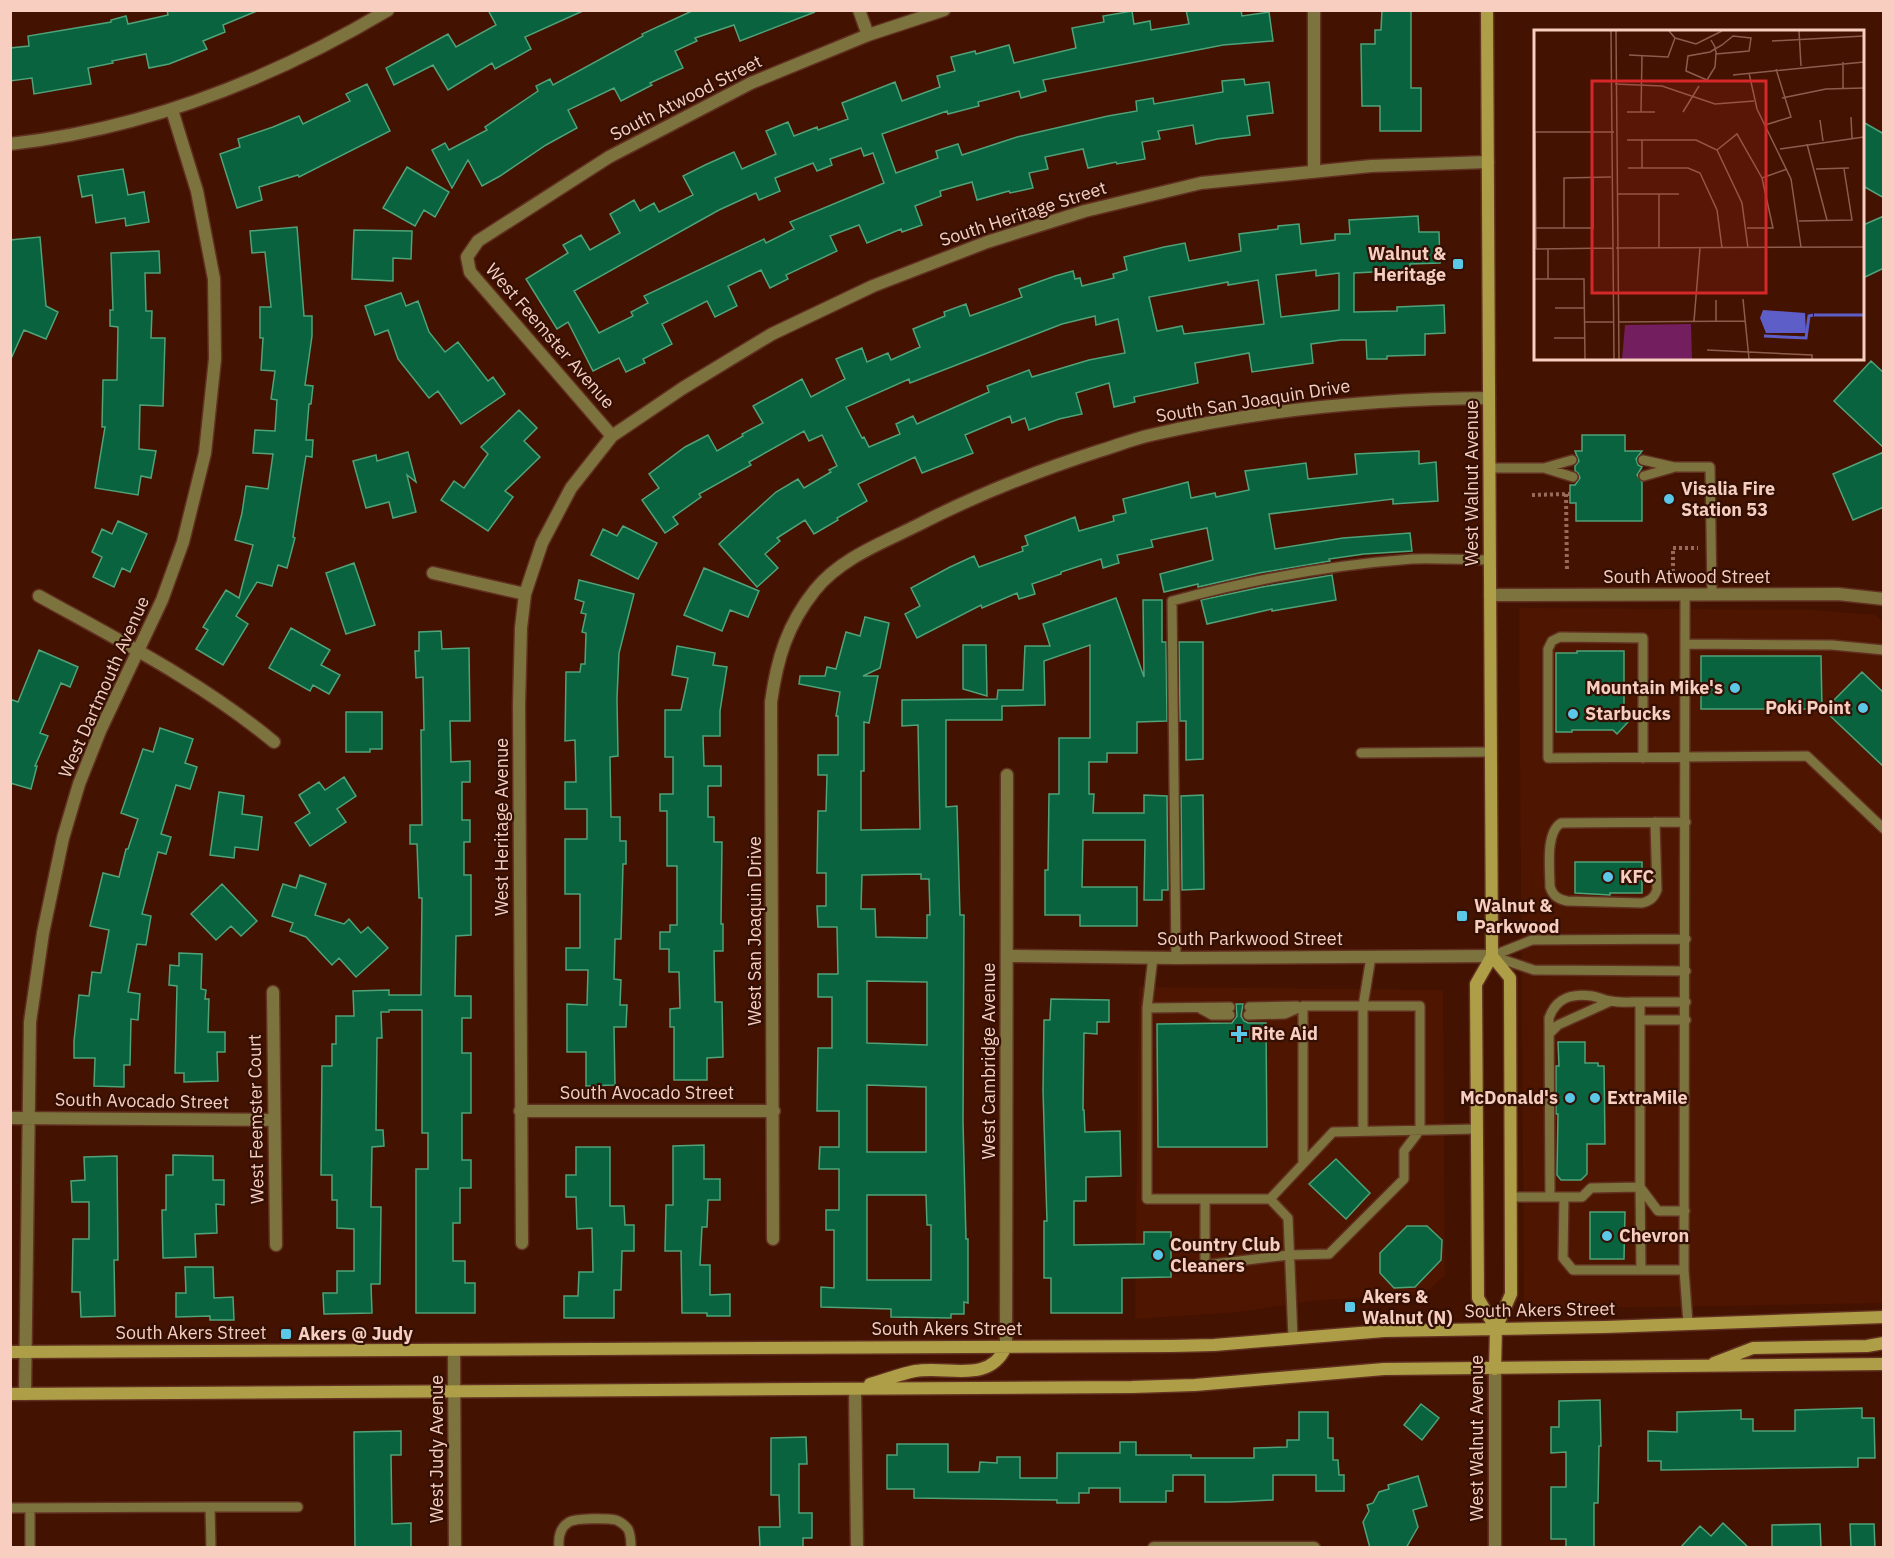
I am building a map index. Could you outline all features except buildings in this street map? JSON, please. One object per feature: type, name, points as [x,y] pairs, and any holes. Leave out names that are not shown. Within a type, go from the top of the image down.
[{"type":"main road","name":"West Walnut Avenue","points":[[1488,10],[1492,956],[1476,984],[1478,1298],[1496,1329]]},
{"type":"main road","name":"West Walnut Avenue","points":[[1492,956],[1510,978],[1511,1294],[1496,1329],[1495,1369]]},
{"type":"main road","name":"South Akers Street","points":[[10,1352],[1204,1345],[1384,1331],[1884,1317]]},
{"type":"main road","points":[[1706,1366],[1753,1348],[1884,1343]]},
{"type":"main road","points":[[855,1389],[916,1371],[982,1370],[994,1364],[1002,1356],[1006,1347]]},
{"type":"main road","points":[[10,1394],[1153,1387],[1373,1370],[1884,1364]]},
{"type":"street","points":[[10,144],[48,140],[98,130],[172,110],[247,82],[309,54],[388,10]]},
{"type":"street","points":[[859,10],[868,35]]},
{"type":"street","name":"South Atwood Street","points":[[467,257],[478,241],[609,157],[751,83],[868,35],[944,10]]},
{"type":"street","points":[[1314,10],[1314,170]]},
{"type":"street","name":"West Dartmouth Avenue","points":[[25,1394],[30,1022],[43,933],[63,838],[79,784],[100,731],[162,600],[183,542],[205,453],[215,359],[214,279],[196,190],[172,110]]},
{"type":"street","name":"South Heritage Street","points":[[612,436],[683,388],[772,334],[873,286],[987,242],[1085,211],[1201,183],[1314,170],[1488,162]]},
{"type":"street","name":"West Feemster Avenue","points":[[467,257],[470,272],[612,436]]},
{"type":"street","name":"South San Joaquin Drive","points":[[791,626],[816,589],[848,560],[947,510],[1044,468],[1150,435],[1254,416],[1378,401],[1489,398]]},
{"type":"street","name":"West Heritage Avenue","points":[[522,1243],[519,705],[521,628],[525,594],[542,543],[571,488],[612,436]]},
{"type":"street","points":[[433,573],[525,594]]},
{"type":"street","name":"South Atwood Street","points":[[1490,595],[1838,594],[1884,599]]},
{"type":"street","points":[[39,596],[138,651],[240,714],[274,742]]},
{"type":"street","name":"West San Joaquin Drive","points":[[773,1239],[771,702],[776,667],[791,626]]},
{"type":"street","name":"West Cambridge Avenue","points":[[1006,1347],[1007,776]]},
{"type":"street","name":"South Parkwood Street","points":[[1008,956],[1176,958],[1492,956]]},
{"type":"street","name":"West Feemster Court","points":[[273,992],[276,1245]]},
{"type":"street","name":"South Avocado Street","points":[[520,1111],[774,1111]]},
{"type":"street","name":"South Avocado Street","points":[[10,1118],[273,1120]]},
{"type":"street","name":"West Judy Avenue","points":[[454,1350],[455,1548]]},
{"type":"street","name":"West Walnut Avenue","points":[[1495,1369],[1495,1548]]},
{"type":"street","points":[[855,1389],[857,1548]]},
{"type":"street","points":[[1154,1548],[1314,1547]]},
{"type":"lane","points":[[1490,468],[1544,468],[1572,460]]},
{"type":"lane","points":[[1643,460],[1674,468]]},
{"type":"lane","points":[[1644,476],[1674,468],[1710,467],[1712,595]]},
{"type":"lane","points":[[1544,468],[1573,477]]},
{"type":"lane","points":[[1176,958],[1172,600],[1272,577],[1346,567],[1412,559],[1490,560]]},
{"type":"lane","points":[[1685,595],[1684,1270],[1688,1323]]},
{"type":"lane","points":[[1643,758],[1643,638],[1560,637],[1552,641],[1548,649],[1548,758],[1643,758],[1686,756],[1808,756],[1884,829]]},
{"type":"lane","points":[[1685,644],[1832,645],[1884,650]]},
{"type":"lane","points":[[1361,753],[1491,752]]},
{"type":"lane","points":[[1655,822],[1657,890],[1654,897],[1642,903],[1567,901],[1558,899],[1552,893],[1550,887],[1551,836],[1554,827],[1561,823],[1655,822],[1686,822]]},
{"type":"lane","points":[[1492,956],[1532,940],[1686,939]]},
{"type":"lane","points":[[1492,956],[1533,970],[1686,971]]},
{"type":"lane","points":[[1153,957],[1147,1008],[1147,1199],[1270,1199],[1288,1218],[1293,1338]]},
{"type":"lane","points":[[1363,1131],[1363,1006],[1371,957]]},
{"type":"lane","points":[[1550,1197],[1549,1018],[1552,1009],[1559,1001],[1567,997],[1591,996],[1611,1001],[1686,1002]]},
{"type":"lane","points":[[1550,1033],[1558,1024],[1611,1001]]},
{"type":"lane","points":[[1640,1002],[1641,1270]]},
{"type":"lane","points":[[1303,1006],[1303,1163]]},
{"type":"lane","points":[[1205,1199],[1205,1265],[1289,1255],[1329,1254],[1404,1179],[1404,1151],[1420,1130],[1420,1006],[1303,1006],[1284,1014],[1249,1011]]},
{"type":"lane","points":[[1147,1008],[1199,1008],[1230,1011]]},
{"type":"lane","points":[[1640,1020],[1686,1020]]},
{"type":"lane","points":[[1270,1199],[1333,1132],[1477,1130]]},
{"type":"lane","points":[[1510,1197],[1582,1197],[1591,1188],[1640,1187]]},
{"type":"lane","points":[[1640,1187],[1658,1211],[1685,1212]]},
{"type":"lane","points":[[1564,1197],[1563,1258],[1573,1270],[1684,1270]]},
{"type":"lane","points":[[210,1507],[211,1548]]},
{"type":"lane","points":[[10,1508],[298,1507]]},
{"type":"lane","points":[[30,1508],[30,1548]]},
{"type":"lane","points":[[558,1548],[561,1529],[568,1522],[575,1520],[620,1521],[631,1535],[631,1548]]},
{"type":"path","points":[[1532,495],[1568,494],[1567,572]]},
{"type":"path","points":[[1673,572],[1673,548],[1711,548]]},
{"type":"shaded area","points":[[1519,608],[1812,610],[1875,615],[1883,622],[1883,1303],[1524,1309]]},
{"type":"shaded area","points":[[1139,987],[1443,990],[1445,1275],[1425,1294],[1320,1300],[1237,1312],[1135,1319]]},
{"type":"place","name":"Walnut & Heritage","points":[[1458,264]]},
{"type":"place","name":"Visalia Fire Station 53","points":[[1669,499]]},
{"type":"place","name":"Mountain Mike's","points":[[1735,688]]},
{"type":"place","name":"Poki Point","points":[[1863,708]]},
{"type":"place","name":"Starbucks","points":[[1573,714]]},
{"type":"place","name":"KFC","points":[[1608,877]]},
{"type":"place","name":"Walnut & Parkwood","points":[[1462,916]]},
{"type":"place","name":"Rite Aid","points":[[1239,1034]]},
{"type":"place","name":"McDonald's","points":[[1570,1098]]},
{"type":"place","name":"ExtraMile","points":[[1595,1098]]},
{"type":"place","name":"Chevron","points":[[1607,1236]]},
{"type":"place","name":"Country Club Cleaners","points":[[1158,1255]]},
{"type":"place","name":"Akers & Walnut (N)","points":[[1350,1307]]},
{"type":"place","name":"Akers @ Judy","points":[[286,1334]]}]
